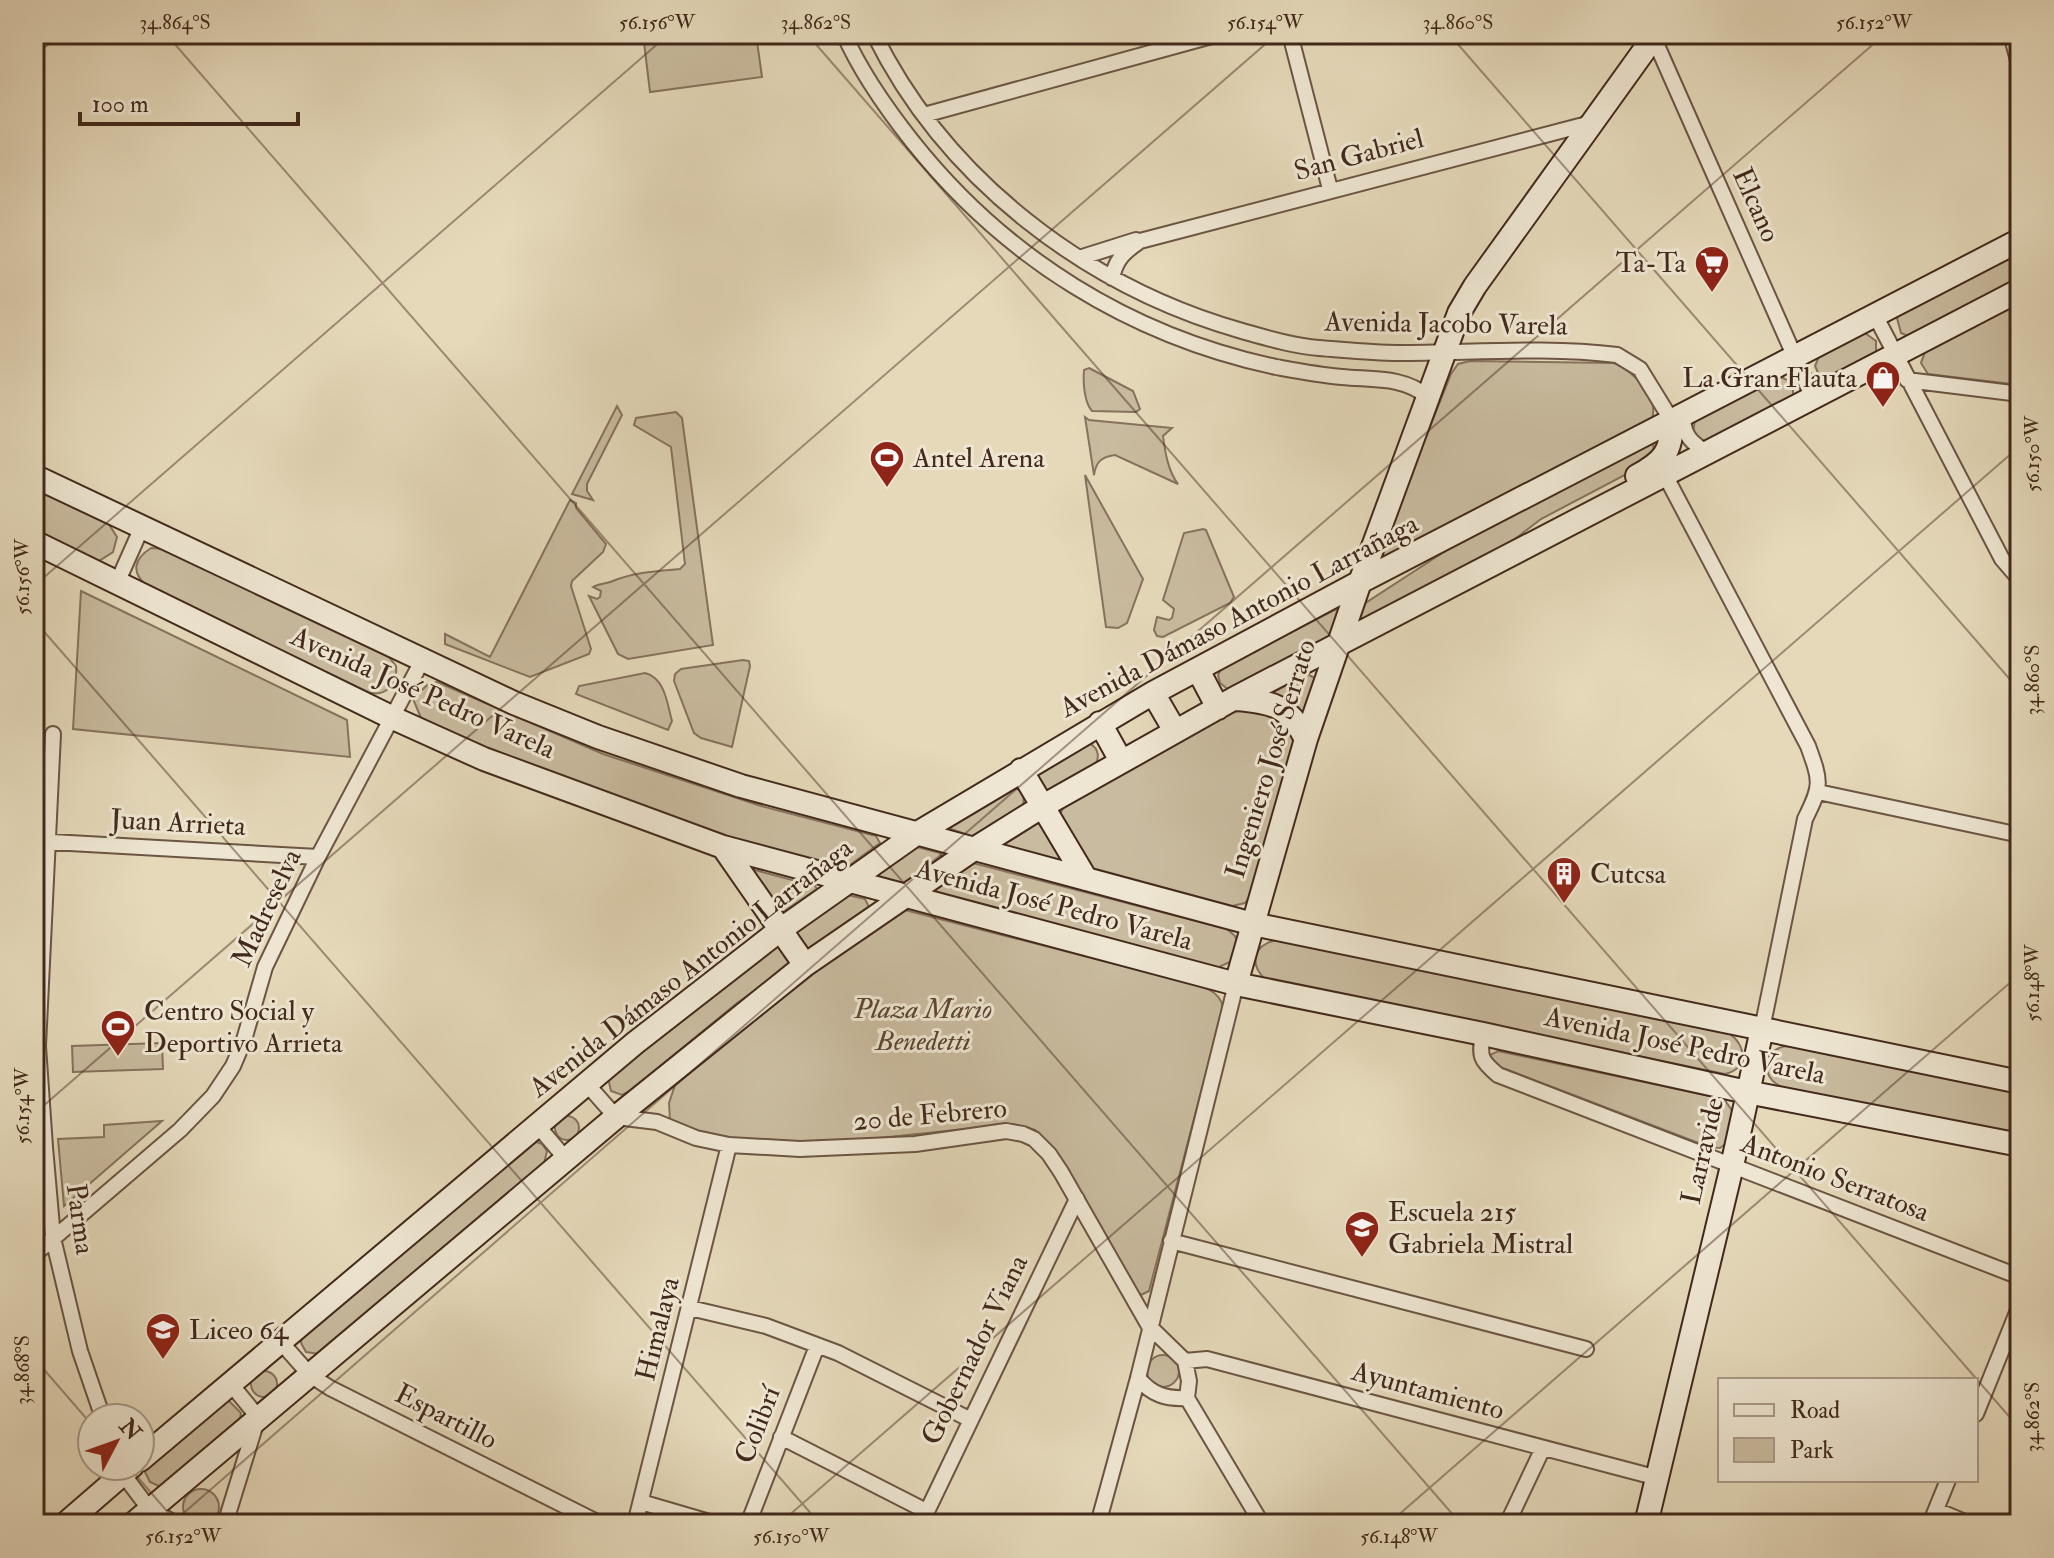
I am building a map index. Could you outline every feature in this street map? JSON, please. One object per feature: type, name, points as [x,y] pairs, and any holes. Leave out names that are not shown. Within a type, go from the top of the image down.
[{"type":"street","name":"Avenida Jacobo Varela","points":[[844,34],[871,85],[895,120],[966,204],[1054,275],[1122,314],[1195,345],[1257,363],[1314,374],[1386,379],[1409,385],[1428,397]]},
{"type":"street","name":"Avenida Jacobo Varela","points":[[874,34],[924,115],[984,184],[1030,223],[1079,258],[1136,291],[1216,324],[1315,348],[1397,353],[1445,351],[1617,355],[1640,369],[1678,418],[1691,442],[1709,453]]},
{"type":"street","points":[[924,115],[1219,34]]},
{"type":"street","points":[[1290,34],[1330,189]]},
{"type":"street","points":[[2011,34],[2020,68]]},
{"type":"street","name":"Ingeniero José Serrato","points":[[1098,1524],[1138,1378],[1236,984],[1306,739],[1459,313],[1653,36]]},
{"type":"street","name":"Elcano","points":[[1653,36],[1813,398]]},
{"type":"street","name":"San Gabriel","points":[[1079,258],[1133,239],[1140,241],[1592,123]]},
{"type":"street","points":[[966,204],[984,184]]},
{"type":"street","name":"Avenida Dámaso Antonio Larrañaga","points":[[156,1446],[586,1083],[780,930],[916,834],[1153,693],[1360,582],[2020,240]]},
{"type":"street","points":[[1112,278],[1115,263],[1140,241]]},
{"type":"street","points":[[142,1517],[616,1117],[805,965],[902,896],[1043,806],[1175,731],[2020,290]]},
{"type":"street","points":[[1122,314],[1136,291]]},
{"type":"street","points":[[1875,315],[2002,559],[2020,580]]},
{"type":"street","points":[[1907,380],[2020,394]]},
{"type":"street","points":[[1545,537],[1556,518],[1661,461],[1678,418]]},
{"type":"street","points":[[1665,475],[1808,746],[1818,774],[1818,792],[2020,835]]},
{"type":"street","name":"Avenida José Pedro Varela","points":[[34,476],[422,661],[598,737],[682,767],[916,834],[1253,924],[2020,1082]]},
{"type":"street","points":[[117,583],[142,527]]},
{"type":"street","name":"Avenida José Pedro Varela","points":[[34,542],[393,718],[484,759],[723,847],[1236,984],[1747,1092],[2020,1145]]},
{"type":"street","name":"Madreselva","points":[[34,1255],[180,1130],[213,1096],[233,1066],[244,1040],[265,967],[318,857],[422,661]]},
{"type":"street","points":[[1198,670],[1227,703]]},
{"type":"street","points":[[1153,693],[1175,731]]},
{"type":"street","points":[[1227,703],[1265,701],[1282,708],[1301,728],[1306,739]]},
{"type":"street","points":[[1100,723],[1121,761]]},
{"type":"street","name":"Parma","points":[[53,734],[40,841],[40,1147],[53,1238],[80,1351],[98,1402]]},
{"type":"street","points":[[1021,770],[1086,879]]},
{"type":"street","name":"Larravide","points":[[1646,1524],[1732,1166],[1805,819],[1818,792]]},
{"type":"street","name":"Juan Arrieta","points":[[40,841],[318,857]]},
{"type":"street","points":[[723,847],[805,965]]},
{"type":"street","name":"Antonio Serratosa","points":[[1483,1034],[1483,1063],[1498,1075],[2020,1277]]},
{"type":"street","points":[[586,1083],[616,1117]]},
{"type":"street","name":"20 de Febrero","points":[[616,1117],[657,1122],[696,1138],[729,1145],[842,1149],[915,1144],[1006,1131],[1023,1134],[1034,1139],[1049,1154],[1149,1326],[1185,1361]]},
{"type":"street","name":"Avenida Dámaso Antonio Larrañaga","points":[[537,1125],[566,1159]]},
{"type":"street","name":"Himalaya","points":[[635,1524],[729,1145]]},
{"type":"street","name":"Gobernador Viana","points":[[924,1518],[1077,1199]]},
{"type":"street","points":[[1171,1241],[1586,1349]]},
{"type":"street","points":[[1978,1409],[2020,1305]]},
{"type":"street","points":[[690,1308],[766,1326],[838,1353],[971,1420]]},
{"type":"street","name":"Espartillo","points":[[280,1341],[310,1375],[601,1524]]},
{"type":"street","name":"Colibrí","points":[[748,1524],[817,1346]]},
{"type":"street","name":"Ayuntamiento","points":[[1185,1361],[1207,1359],[1658,1478]]},
{"type":"street","points":[[1185,1361],[1189,1381],[1187,1398],[1262,1524]]},
{"type":"street","points":[[1138,1378],[1156,1394],[1169,1399],[1187,1398]]},
{"type":"street","points":[[230,1383],[258,1417]]},
{"type":"street","points":[[225,1524],[258,1417]]},
{"type":"street","points":[[781,1437],[924,1518]]},
{"type":"street","points":[[1507,1524],[1543,1448]]},
{"type":"street","points":[[65,1524],[110,1482]]},
{"type":"street","points":[[129,1482],[142,1517]]},
{"type":"street","points":[[1947,1482],[1933,1517],[1970,1524]]},
{"type":"street","points":[[641,1502],[716,1524]]},
{"type":"street","points":[[142,1517],[177,1524]]},
{"type":"green space","points":[[643,34],[756,34],[762,77],[650,92]]},
{"type":"green space","points":[[2020,251],[2020,279],[1920,333],[1908,336],[1901,333],[1897,318],[1902,311]]},
{"type":"green space","points":[[2020,302],[2020,385],[1928,374],[1921,363],[1925,352]]},
{"type":"green space","points":[[1865,333],[1876,341],[1876,353],[1826,379],[1819,375],[1815,366],[1820,354]]},
{"type":"green space","points":[[1470,361],[1614,363],[1644,387],[1653,405],[1653,414],[1650,422],[1381,561],[1378,558],[1451,374],[1458,364]]},
{"type":"green space","points":[[1089,368],[1133,391],[1140,409],[1136,412],[1092,411],[1084,386],[1084,370]]},
{"type":"green space","points":[[1781,377],[1793,383],[1793,396],[1708,441],[1702,441],[1693,432],[1695,420]]},
{"type":"green space","points":[[617,406],[622,415],[587,484],[587,491],[593,500],[572,494]]},
{"type":"green space","points":[[676,412],[682,418],[713,645],[628,659],[618,654],[589,596],[600,597],[601,591],[593,587],[598,585],[637,574],[680,569],[685,564],[671,447],[634,425],[636,418]]},
{"type":"green space","points":[[1085,417],[1089,420],[1172,428],[1163,436],[1169,467],[1178,484],[1115,455],[1100,461],[1094,475]]},
{"type":"green space","points":[[1653,444],[1654,451],[1642,466],[1541,519],[1502,549],[1358,621],[1364,604],[1447,550]]},
{"type":"green space","points":[[1085,475],[1143,579],[1127,623],[1118,628],[1106,627]]},
{"type":"green space","points":[[34,487],[108,523],[117,537],[113,552],[99,561],[92,561],[34,533]]},
{"type":"green space","points":[[570,500],[576,503],[576,508],[606,544],[603,552],[572,581],[571,586],[591,649],[589,654],[530,677],[445,644],[445,634],[490,657]]},
{"type":"green space","points":[[1203,529],[1234,597],[1230,603],[1163,637],[1157,636],[1154,630],[1157,617],[1172,618],[1174,609],[1163,600],[1184,533]]},
{"type":"green space","points":[[151,548],[164,549],[389,657],[396,666],[393,683],[380,693],[368,692],[146,585],[138,575],[136,566]]},
{"type":"green space","points":[[81,591],[347,720],[350,757],[73,729]]},
{"type":"green space","points":[[1342,606],[1332,637],[1229,690],[1220,683],[1218,675],[1221,669]]},
{"type":"green space","points":[[749,661],[750,666],[732,747],[701,738],[694,733],[674,681],[675,674],[681,669]]},
{"type":"green space","points":[[645,673],[657,680],[664,692],[672,721],[668,730],[576,694],[579,686]]},
{"type":"green space","points":[[1307,674],[1315,678],[1303,721],[1270,694]]},
{"type":"green space","points":[[437,682],[603,754],[761,806],[876,836],[880,843],[843,870],[672,821],[480,746],[421,718],[413,699],[427,685]]},
{"type":"green space","points":[[1258,708],[1280,720],[1289,729],[1293,753],[1251,895],[1245,903],[1232,906],[1092,868],[1060,814],[1063,808],[1233,712]]},
{"type":"green space","points":[[1087,743],[1097,751],[1095,765],[1046,794],[1032,772]]},
{"type":"green space","points":[[1010,787],[1024,795],[1023,806],[973,837],[951,829],[952,822]]},
{"type":"green space","points":[[1037,823],[1041,824],[1062,859],[1003,845]]},
{"type":"green space","points":[[917,847],[940,853],[943,858],[902,885],[876,878],[875,876]]},
{"type":"green space","points":[[973,863],[1227,929],[1238,944],[1232,961],[1217,968],[936,894],[936,887]]},
{"type":"green space","points":[[751,869],[815,886],[817,889],[780,914]]},
{"type":"green space","points":[[848,895],[865,899],[869,907],[867,910],[811,949],[800,944],[796,932]]},
{"type":"green space","name":"Plaza Mario Benedetti","points":[[905,910],[1196,985],[1211,990],[1221,1001],[1223,1008],[1149,1291],[1141,1295],[1136,1291],[1051,1147],[1035,1130],[1013,1124],[831,1143],[730,1139],[670,1121],[669,1103],[676,1082],[764,1007]]},
{"type":"green space","points":[[1278,940],[1730,1034],[1740,1045],[1741,1062],[1725,1074],[1265,979],[1257,967],[1256,955],[1264,945]]},
{"type":"green space","points":[[777,943],[791,961],[790,966],[737,1003],[630,1091],[622,1095],[611,1091],[608,1078]]},
{"type":"green space","name":"Centro Social y Deportivo Arrieta","points":[[162,1043],[163,1069],[73,1072],[72,1046]]},
{"type":"green space","points":[[1788,1046],[2020,1093],[2020,1135],[1782,1087],[1770,1077],[1767,1064],[1773,1052]]},
{"type":"green space","points":[[1498,1051],[1724,1099],[1733,1112],[1728,1142],[1720,1148],[1709,1147],[1495,1065],[1490,1055]]},
{"type":"green space","points":[[567,1116],[576,1119],[579,1128],[576,1137],[567,1140],[558,1137],[555,1128],[558,1119]]},
{"type":"green space","points":[[162,1121],[64,1206],[58,1139],[104,1137],[104,1125]]},
{"type":"green space","points":[[534,1141],[542,1144],[547,1151],[544,1164],[319,1354],[306,1352],[301,1343],[302,1337]]},
{"type":"green space","points":[[1163,1355],[1174,1360],[1179,1371],[1174,1382],[1163,1387],[1152,1382],[1147,1371],[1152,1360]]},
{"type":"green space","points":[[264,1371],[273,1375],[277,1384],[273,1393],[264,1397],[255,1393],[251,1384],[255,1375]]},
{"type":"green space","points":[[229,1401],[241,1413],[239,1424],[161,1487],[150,1482],[156,1482],[156,1459]]},
{"type":"green space","points":[[201,1489],[214,1494],[219,1507],[214,1520],[201,1525],[188,1520],[183,1507],[188,1494]]},
{"type":"place","name":"Ta-Ta","points":[[1712,294]]},
{"type":"place","name":"La Gran Flauta","points":[[1883,409]]},
{"type":"place","name":"Antel Arena","points":[[887,489]]},
{"type":"place","name":"Cutcsa","points":[[1564,905]]},
{"type":"place","name":"Centro Social y Deportivo Arrieta","points":[[118,1058]]},
{"type":"place","name":"Escuela 215 Gabriela Mistral","points":[[1362,1259]]},
{"type":"place","name":"Liceo 64","points":[[163,1361]]}]
